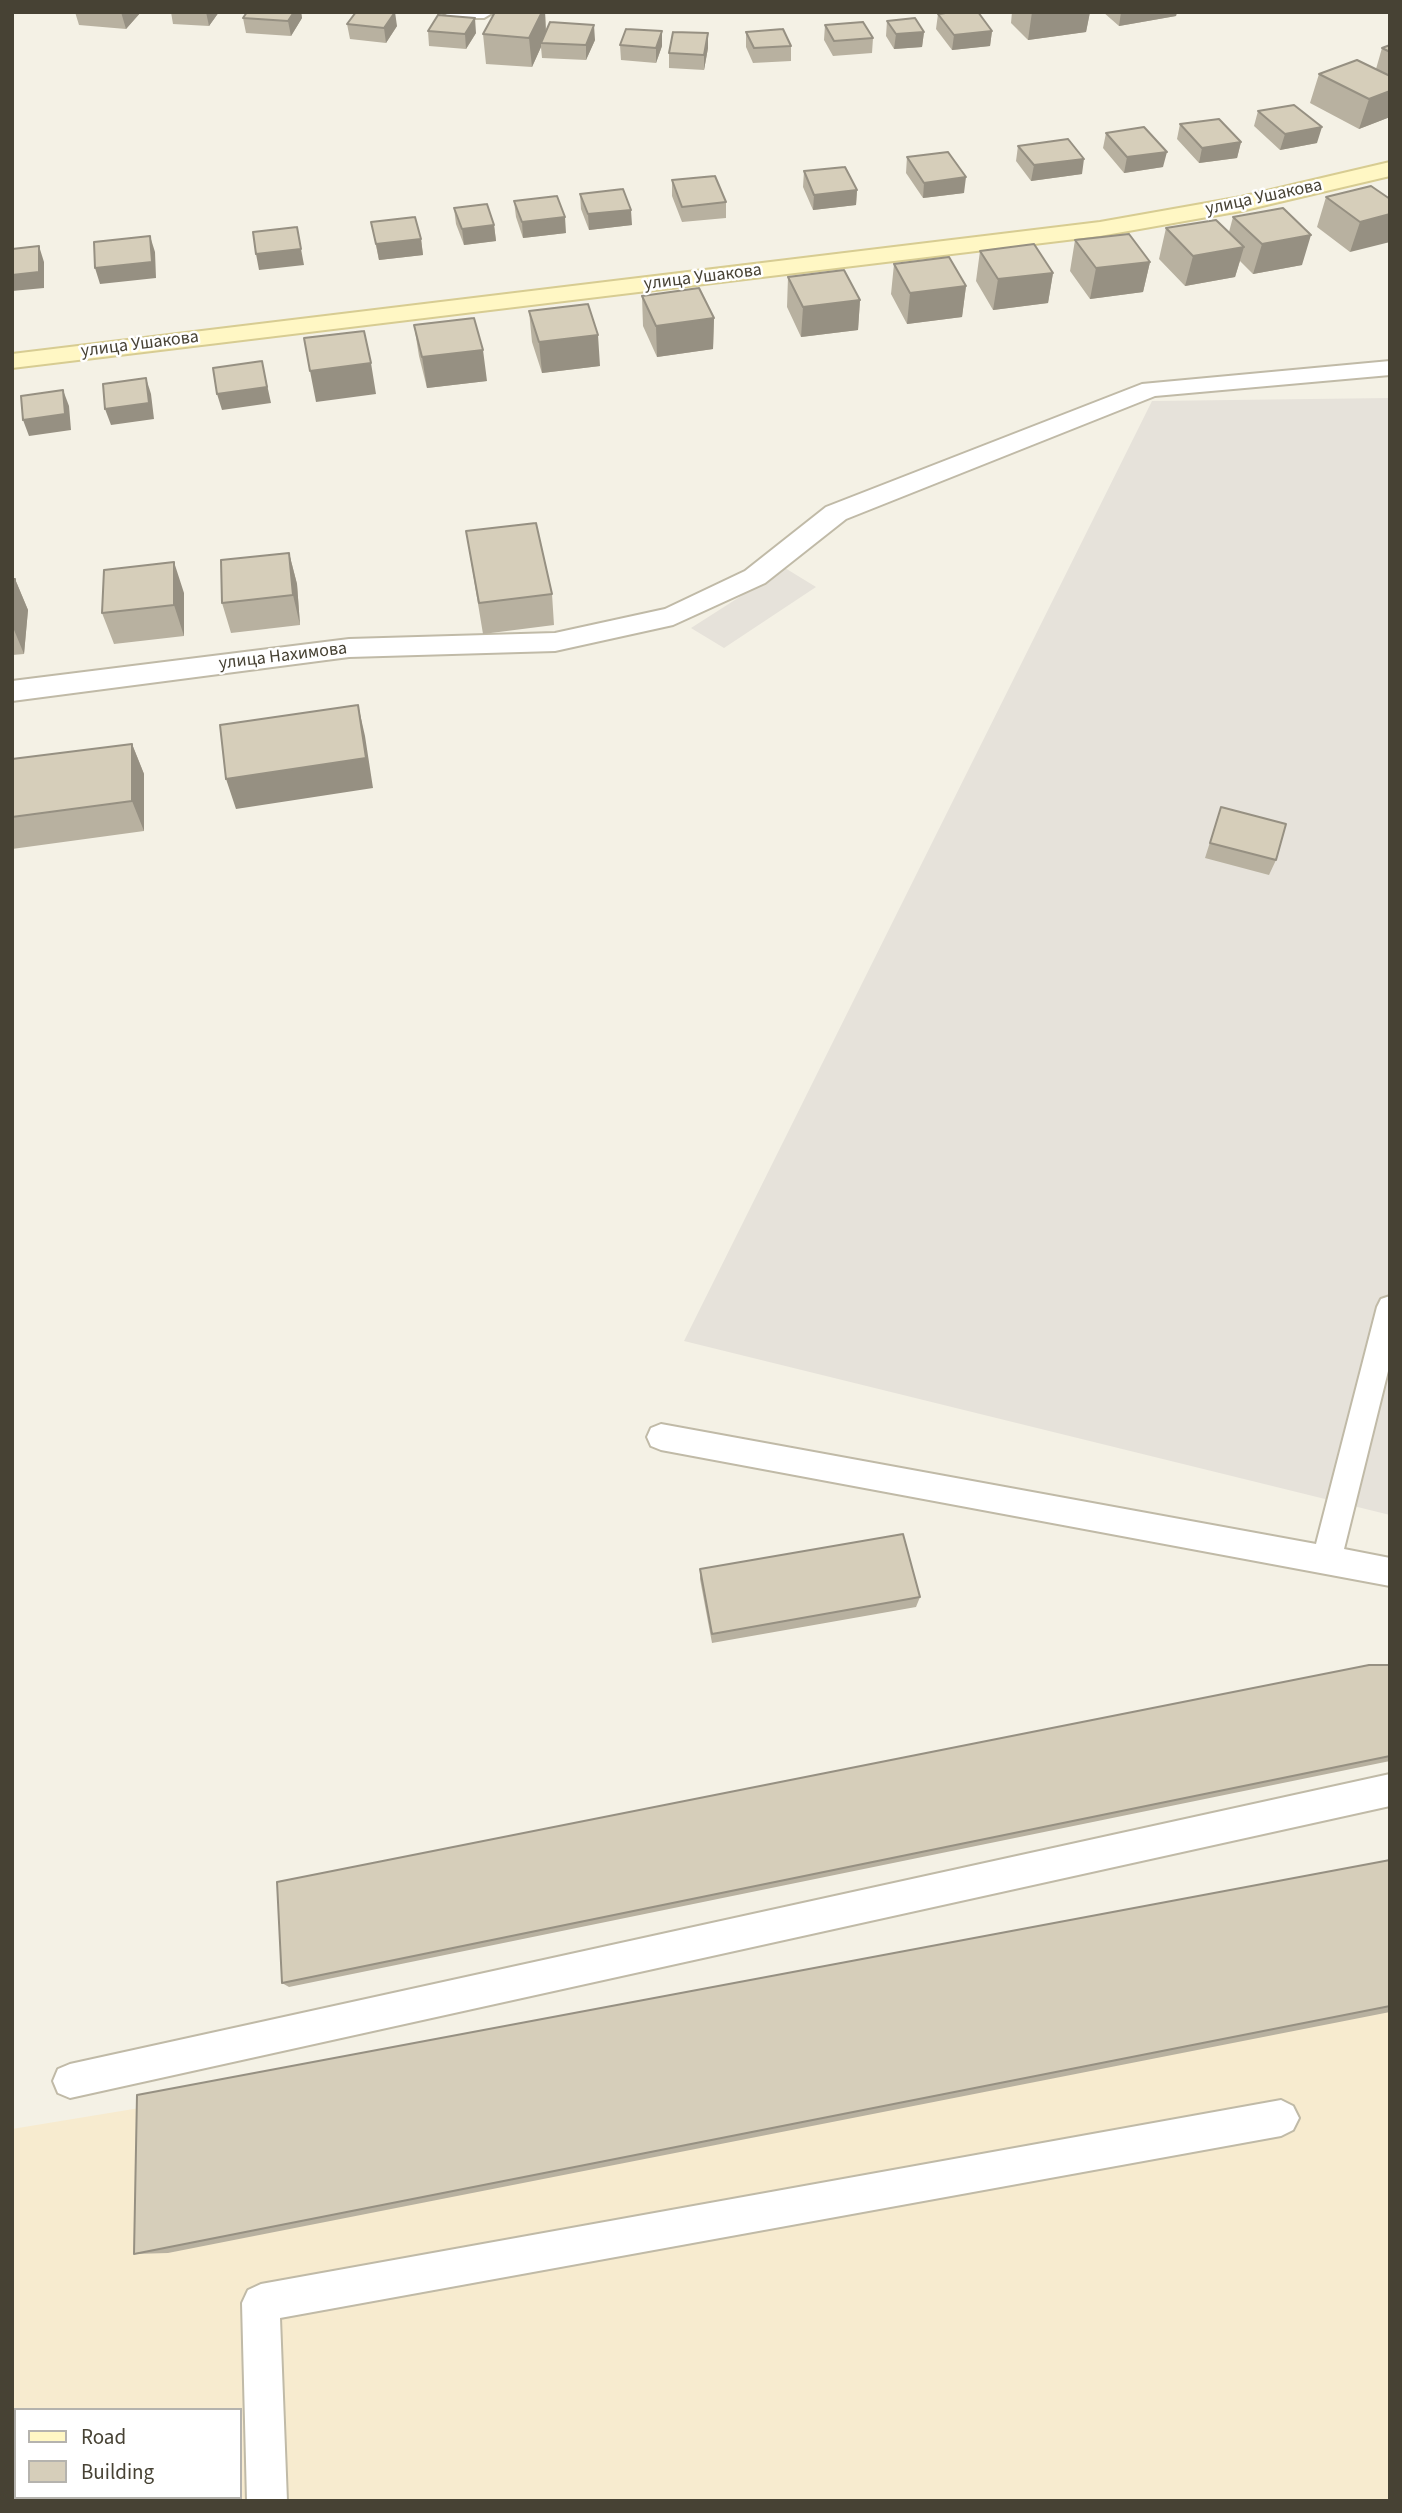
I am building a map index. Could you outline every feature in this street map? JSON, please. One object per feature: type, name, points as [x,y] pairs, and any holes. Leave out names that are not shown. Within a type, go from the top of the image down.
[{"type":"main road","name":"улица Ушакова","points":[[12,361],[1100,229],[1241,205],[1390,169]]},
{"type":"street","points":[[452,12],[484,12]]},
{"type":"street","name":"улица Нахимова","points":[[12,691],[349,648],[555,642],[673,616],[755,577],[836,513],[1151,389],[1390,368]]},
{"type":"lane","points":[[1327,1559],[1390,1307]]},
{"type":"lane","points":[[661,1437],[1390,1572]]},
{"type":"lane","points":[[69,2081],[1390,1790]]},
{"type":"lane","points":[[267,2501],[261,2303],[1281,2118]]},
{"type":"shaded area","points":[[1390,398],[1390,1515],[684,1341],[1152,401]]},
{"type":"shaded area","points":[[785,568],[816,587],[724,648],[691,628]]},
{"type":"shaded area","points":[[1390,1873],[1390,2501],[12,2501],[12,2129],[170,2103]]},
{"type":"building","points":[[247,12],[294,12],[288,21],[243,18]]},
{"type":"building","points":[[356,12],[395,12],[384,28],[347,24]]},
{"type":"building","points":[[495,12],[542,12],[529,38],[483,34]]},
{"type":"building","points":[[978,12],[992,31],[954,35],[938,14]]},
{"type":"building","points":[[438,15],[475,18],[465,34],[428,31]]},
{"type":"building","points":[[915,18],[924,32],[896,34],[887,21]]},
{"type":"building","points":[[550,22],[594,25],[586,45],[541,43]]},
{"type":"building","points":[[863,22],[873,38],[834,41],[825,25]]},
{"type":"building","points":[[626,29],[662,31],[656,48],[620,45]]},
{"type":"building","points":[[783,29],[791,46],[754,48],[746,32]]},
{"type":"building","points":[[673,32],[708,33],[704,55],[669,53]]},
{"type":"building","points":[[1357,60],[1390,76],[1390,91],[1369,99],[1319,74]]},
{"type":"building","points":[[1294,105],[1322,127],[1285,134],[1258,111]]},
{"type":"building","points":[[1219,119],[1241,142],[1202,148],[1180,124]]},
{"type":"building","points":[[1144,127],[1167,152],[1127,157],[1106,133]]},
{"type":"building","points":[[1068,139],[1084,159],[1034,165],[1018,146]]},
{"type":"building","points":[[948,152],[966,177],[924,183],[907,157]]},
{"type":"building","points":[[845,167],[857,190],[814,195],[804,171]]},
{"type":"building","points":[[715,176],[726,202],[682,207],[672,180]]},
{"type":"building","points":[[1371,186],[1390,199],[1390,214],[1360,222],[1326,197]]},
{"type":"building","points":[[623,189],[631,210],[588,214],[580,194]]},
{"type":"building","points":[[557,196],[565,217],[522,222],[514,201]]},
{"type":"building","points":[[487,204],[494,225],[462,229],[454,208]]},
{"type":"building","points":[[1283,208],[1311,235],[1262,244],[1233,217]]},
{"type":"building","points":[[415,217],[421,239],[376,244],[371,222]]},
{"type":"building","points":[[1216,220],[1244,247],[1193,256],[1166,228]]},
{"type":"building","points":[[297,227],[301,249],[256,254],[253,232]]},
{"type":"building","points":[[1129,234],[1150,262],[1096,268],[1075,240]]},
{"type":"building","points":[[150,236],[152,262],[95,268],[94,242]]},
{"type":"building","points":[[1034,244],[1053,273],[998,279],[980,251]]},
{"type":"building","points":[[39,246],[39,272],[12,275],[12,249]]},
{"type":"building","points":[[949,257],[966,286],[910,293],[894,264]]},
{"type":"building","points":[[844,270],[860,300],[803,307],[788,277]]},
{"type":"building","points":[[699,288],[714,318],[656,326],[642,296]]},
{"type":"building","points":[[588,304],[598,335],[539,342],[529,311]]},
{"type":"building","points":[[474,318],[483,350],[422,357],[414,325]]},
{"type":"building","points":[[364,331],[371,363],[310,371],[304,338]]},
{"type":"building","points":[[262,361],[267,387],[217,394],[213,368]]},
{"type":"building","points":[[146,378],[149,403],[105,409],[103,384]]},
{"type":"building","points":[[63,390],[65,414],[23,420],[21,396]]},
{"type":"building","points":[[536,523],[552,594],[479,603],[466,531]]},
{"type":"building","points":[[289,553],[293,595],[222,603],[221,560]]},
{"type":"building","points":[[174,562],[174,605],[102,613],[104,570]]},
{"type":"building","points":[[12,579],[15,579],[12,612]]},
{"type":"building","points":[[358,705],[366,758],[226,779],[220,725]]},
{"type":"building","points":[[132,744],[132,801],[12,817],[12,759]]},
{"type":"building","points":[[1221,807],[1286,824],[1276,860],[1210,843]]},
{"type":"building","points":[[903,1534],[920,1597],[712,1634],[700,1569]]},
{"type":"building","points":[[1369,1665],[1390,1665],[1390,1756],[282,1983],[277,1882]]},
{"type":"building","points":[[1390,1860],[1390,2006],[134,2254],[137,2095]]}]
